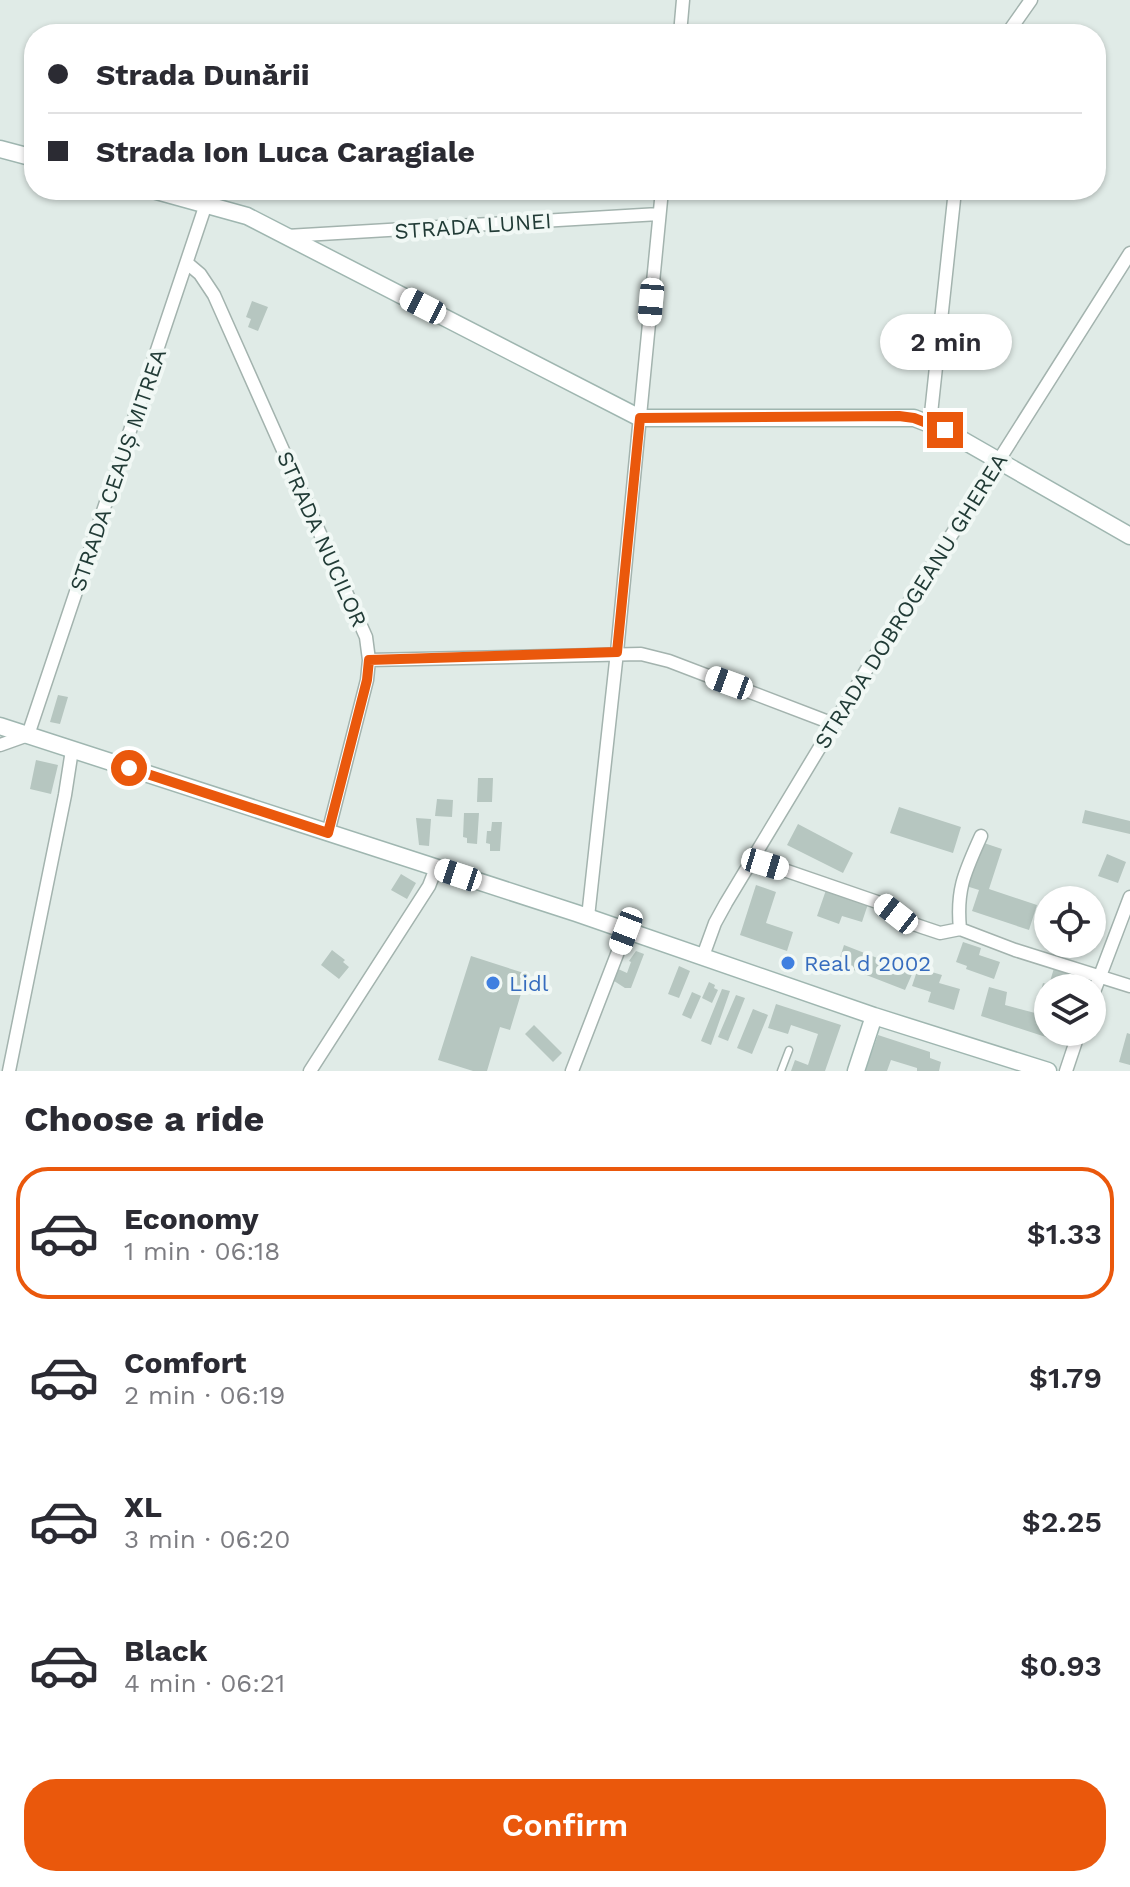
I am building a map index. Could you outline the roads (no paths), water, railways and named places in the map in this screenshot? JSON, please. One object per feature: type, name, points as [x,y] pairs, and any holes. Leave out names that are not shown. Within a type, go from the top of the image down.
[{"type":"street","points":[[681,24],[683,0]]},
{"type":"street","points":[[1014,24],[1031,0]]},
{"type":"street","points":[[0,149],[24,155]]},
{"type":"street","points":[[191,200],[247,216],[640,418],[899,416],[930,423],[1130,536]]},
{"type":"street","points":[[588,917],[661,200]]},
{"type":"street","points":[[930,423],[954,200]]},
{"type":"street","name":"STRADA CEAUȘ MITREA","points":[[28,735],[206,204]]},
{"type":"street","name":"STRADA LUNEI","points":[[287,236],[659,214]]},
{"type":"street","name":"STRADA DOBROGEANU GHEREA","points":[[703,956],[715,923],[752,859],[998,460],[1130,253]]},
{"type":"street","name":"STRADA NUCILOR","points":[[187,263],[200,274],[214,295],[366,637],[369,660],[367,680],[328,833]]},
{"type":"street","points":[[369,660],[617,652],[641,654],[669,661],[834,724]]},
{"type":"street","points":[[0,726],[588,917],[874,1016],[1048,1071]]},
{"type":"street","points":[[0,745],[28,735]]},
{"type":"street","points":[[9,1071],[72,750]]},
{"type":"street","points":[[960,929],[957,903],[964,874],[981,836]]},
{"type":"street","points":[[752,859],[883,904],[908,922],[922,927],[940,933],[960,929],[1015,950],[1097,974]]},
{"type":"street","points":[[310,1071],[429,886],[436,868]]},
{"type":"street","points":[[1100,974],[1130,897]]},
{"type":"street","points":[[572,1071],[626,931]]},
{"type":"street","points":[[1106,977],[1130,986]]},
{"type":"street","points":[[856,1071],[874,1016]]},
{"type":"street","points":[[1066,1071],[1074,1046]]},
{"type":"lane","points":[[781,1071],[789,1050]]},
{"type":"place","name":"Real d 2002","points":[[788,963]]},
{"type":"place","name":"Lidl","points":[[493,983]]}]
